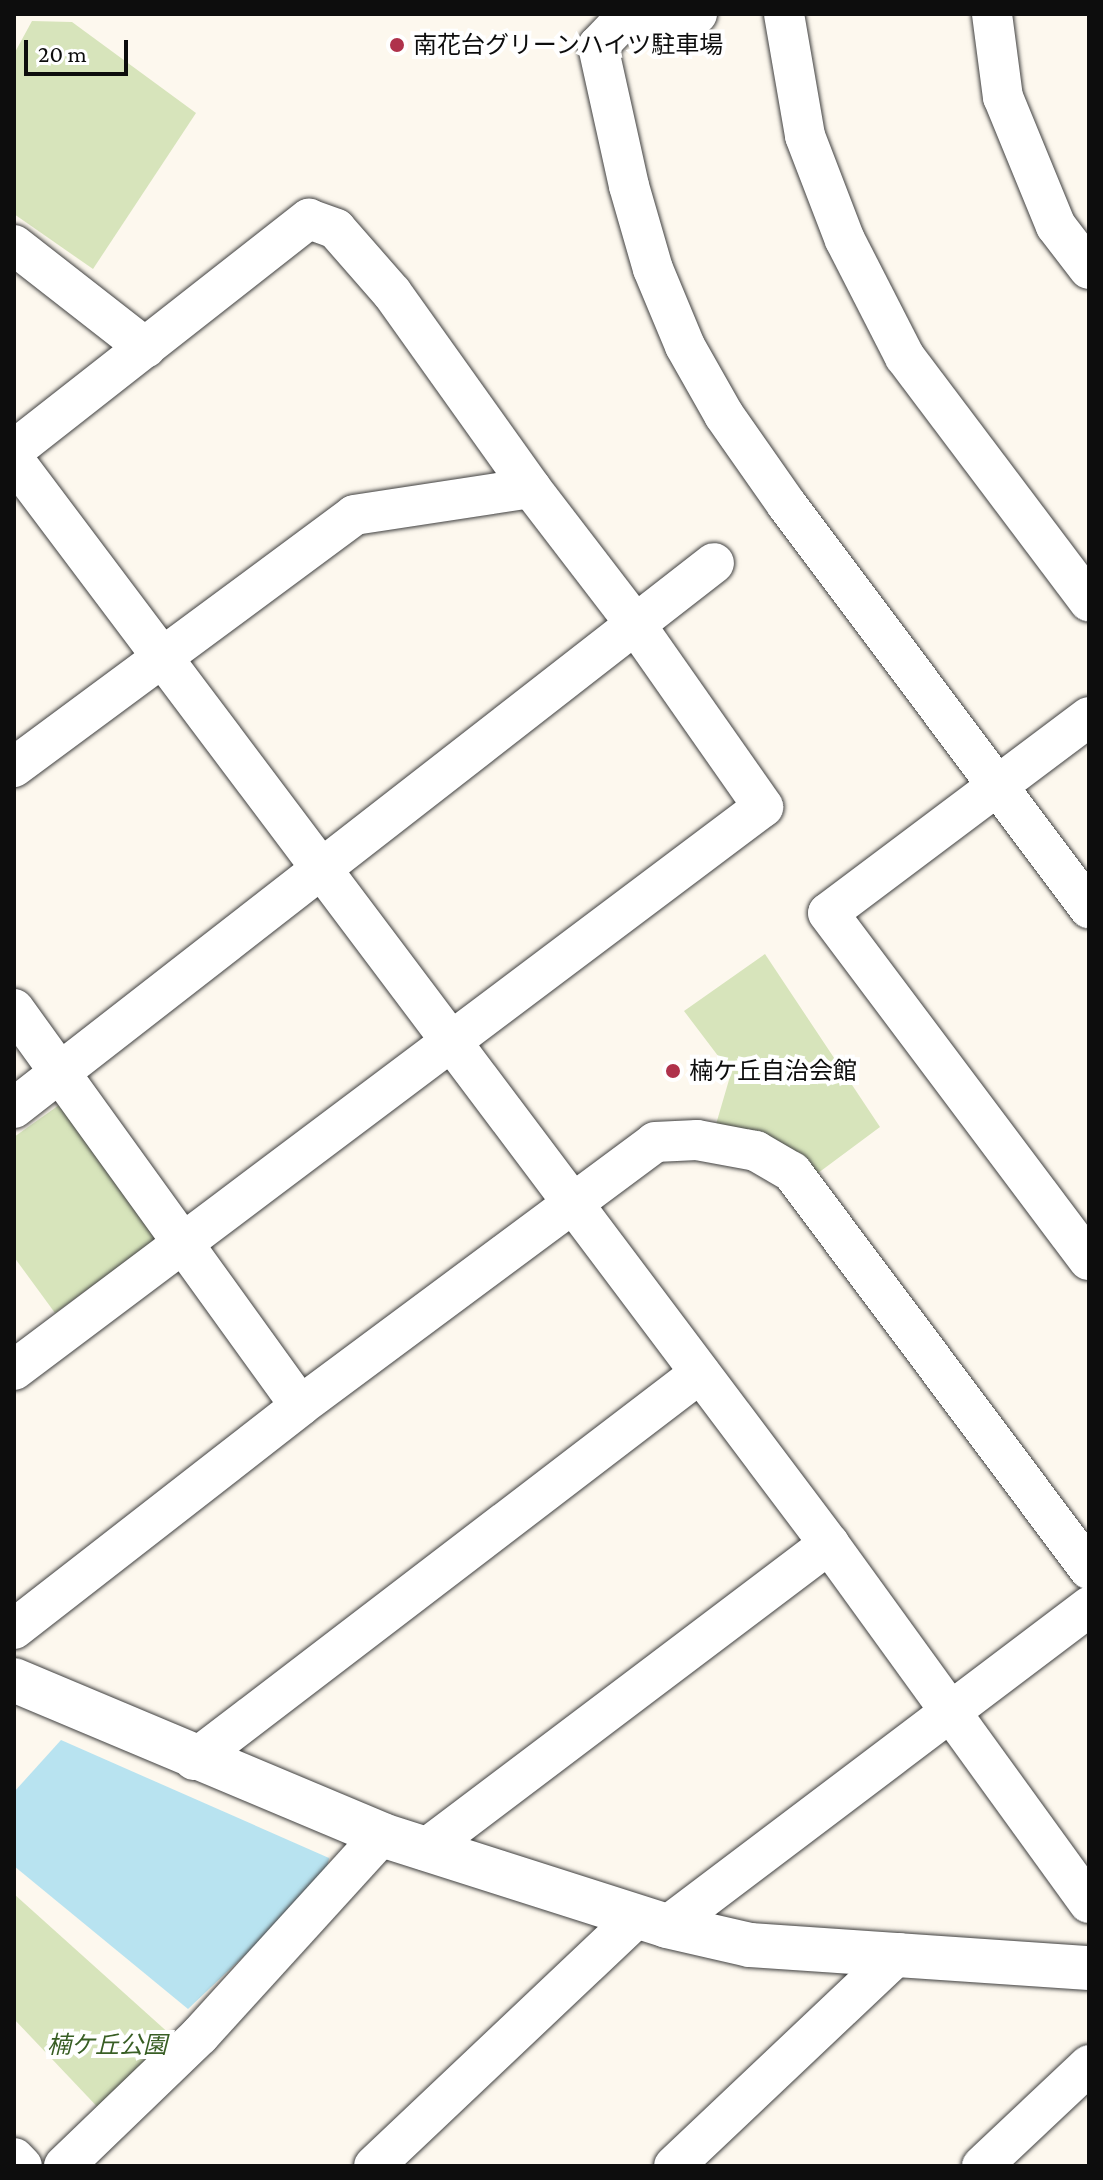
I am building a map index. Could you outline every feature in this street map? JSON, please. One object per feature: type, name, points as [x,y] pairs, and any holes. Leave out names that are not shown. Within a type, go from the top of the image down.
[{"type":"street","points":[[697,14],[625,18],[598,46],[653,269],[685,346],[724,415],[774,516],[997,787],[1089,908]]},
{"type":"street","points":[[784,14],[805,136],[845,240],[905,357],[1089,601]]},
{"type":"street","points":[[992,14],[1003,97],[1056,226],[1089,269]]},
{"type":"street","points":[[14,450],[309,219],[336,229],[392,293],[531,488],[633,621],[763,807],[448,1039],[14,1370]]},
{"type":"street","points":[[14,245],[146,348]]},
{"type":"street","points":[[14,460],[319,870],[829,1544],[950,1716],[1089,1903]]},
{"type":"street","points":[[14,767],[354,515],[531,488]]},
{"type":"street","points":[[14,1108],[633,621],[714,563]]},
{"type":"street","points":[[1089,717],[828,913],[1089,1260]]},
{"type":"street","points":[[14,1009],[184,1240],[300,1406]]},
{"type":"street","points":[[14,1629],[300,1406],[655,1142],[697,1140],[756,1151],[792,1172],[1089,1569]]},
{"type":"street","points":[[194,1760],[700,1373]]},
{"type":"street","points":[[424,1850],[829,1544]]},
{"type":"street","points":[[374,2166],[652,1921],[950,1716],[1089,1607]]},
{"type":"street","points":[[14,1680],[194,1760],[382,1835],[652,1921],[750,1945],[1089,1968]]},
{"type":"street","points":[[64,2166],[200,2035],[382,1835]]},
{"type":"street","points":[[693,2160],[899,1953]]},
{"type":"street","points":[[982,2166],[1089,2065]]},
{"type":"street","points":[[14,2158],[22,2166]]},
{"type":"green space","points":[[32,21],[72,22],[196,113],[93,269],[14,214],[14,54]]},
{"type":"green space","points":[[765,954],[880,1127],[810,1179],[712,1138],[731,1073],[684,1011]]},
{"type":"green space","points":[[59,1105],[156,1240],[55,1313],[14,1257],[14,1137]]},
{"type":"green space","name":"楠ケ丘公園","points":[[14,1894],[182,2045],[106,2116],[14,2019]]},
{"type":"water","points":[[61,1740],[329,1858],[325,1879],[188,2009],[14,1866],[14,1792]]},
{"type":"place","name":"南花台グリーンハイツ駐車場","points":[[397,45]]},
{"type":"place","name":"楠ケ丘自治会館","points":[[673,1071]]}]
